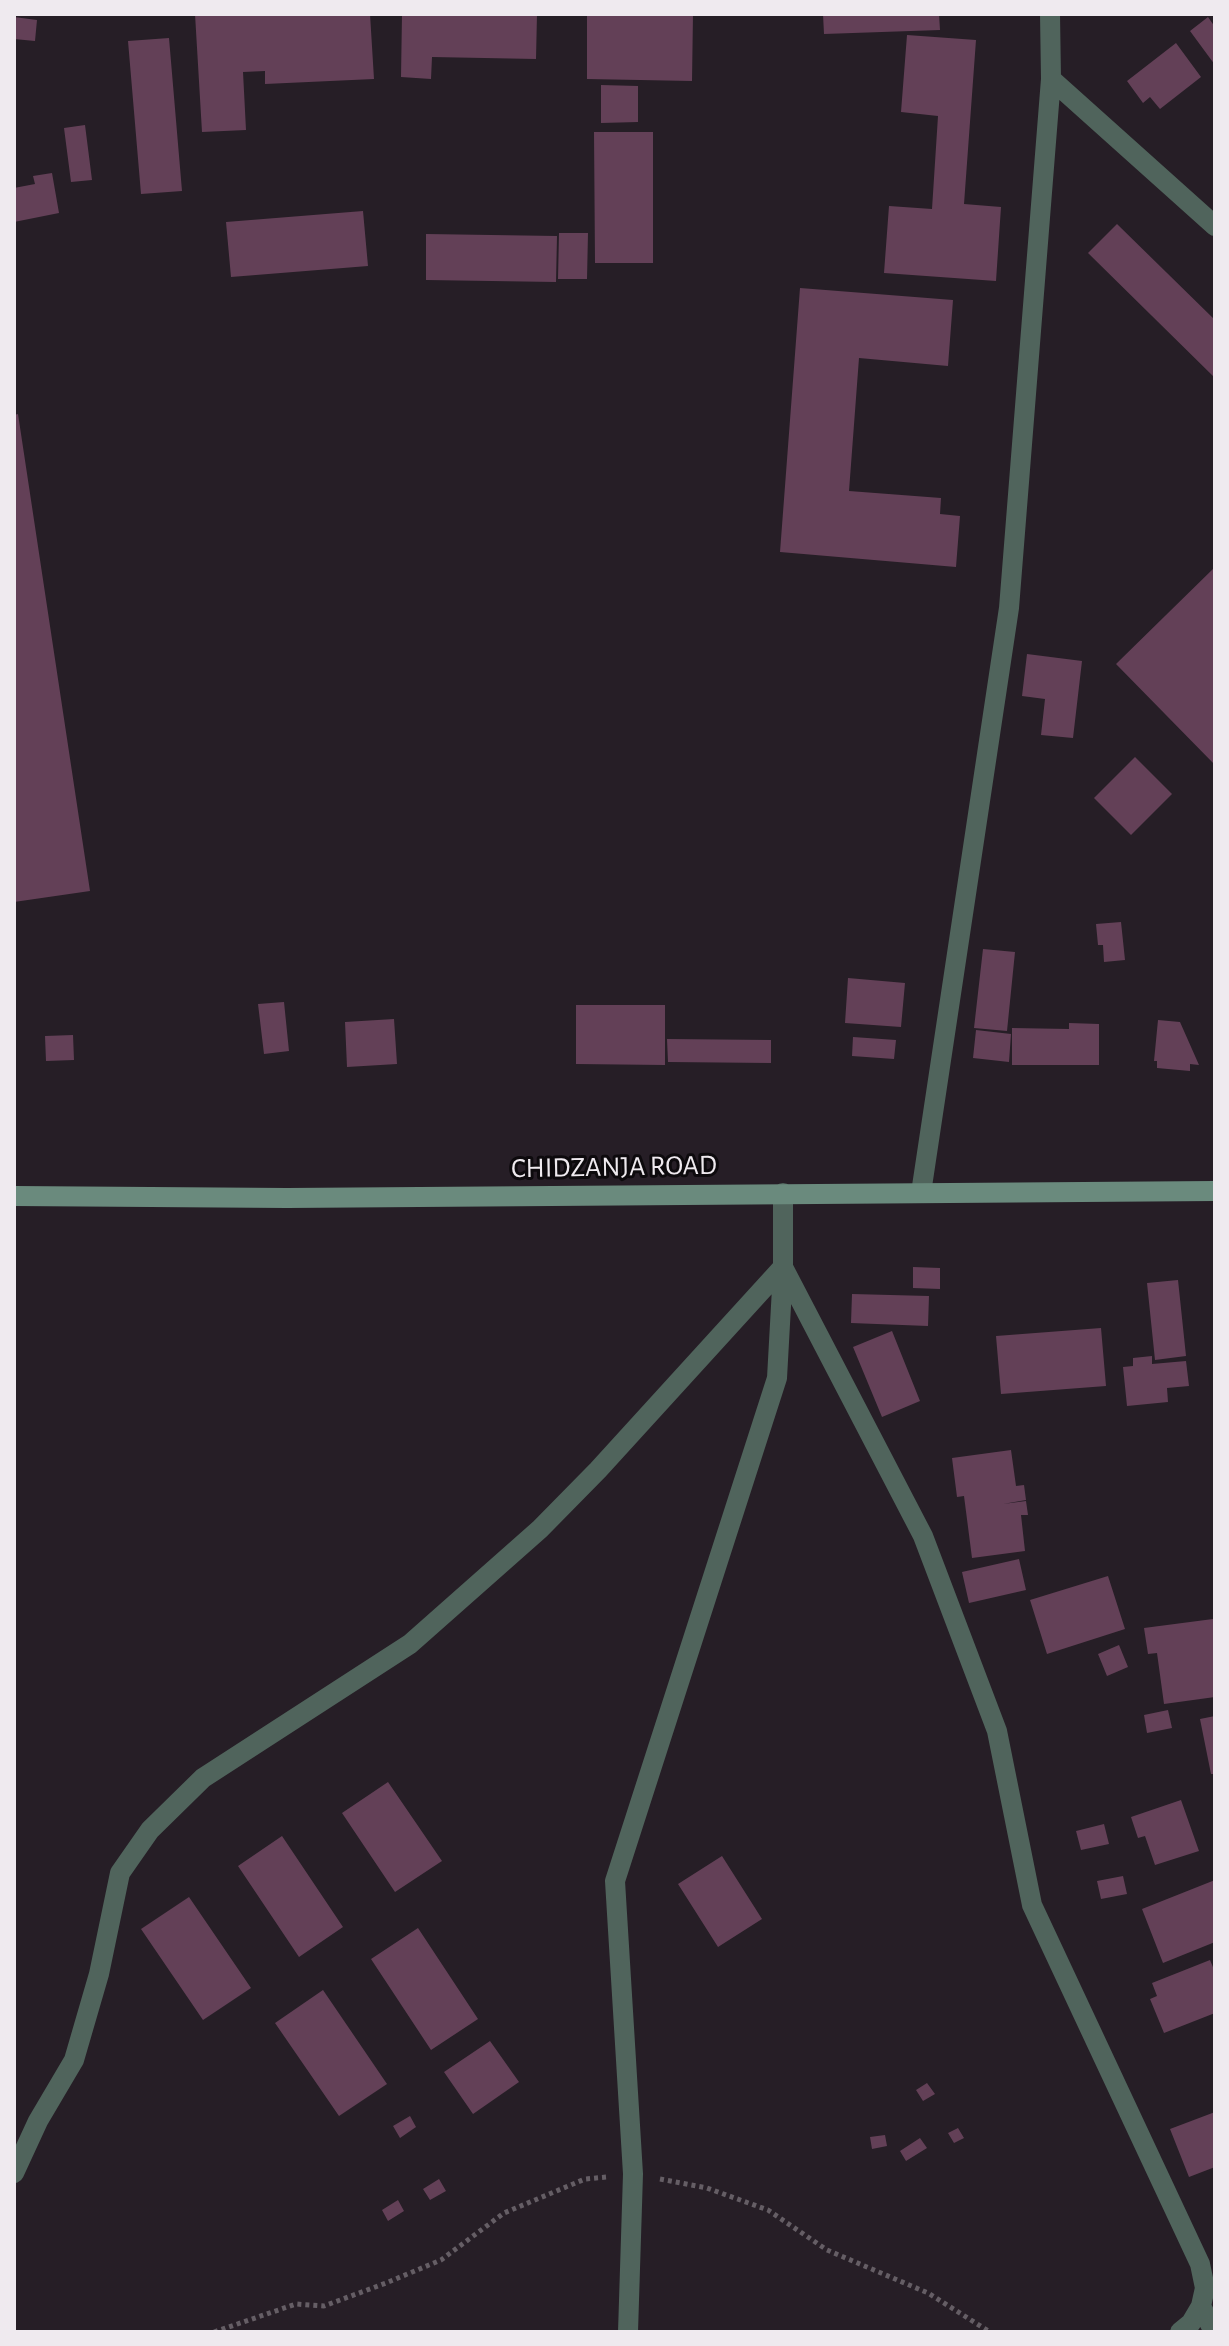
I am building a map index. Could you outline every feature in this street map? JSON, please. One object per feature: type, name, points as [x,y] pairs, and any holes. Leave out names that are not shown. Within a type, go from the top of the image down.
[{"type":"street","points":[[921,1193],[1009,608],[1051,79],[1050,14]]},
{"type":"street","points":[[1051,79],[1215,226]]},
{"type":"street","name":"CHIDZANJA ROAD","points":[[14,1196],[287,1198],[1215,1191]]},
{"type":"street","points":[[628,2332],[633,2174],[615,1881],[777,1378],[783,1193]]},
{"type":"street","points":[[14,2173],[38,2121],[74,2060],[99,1974],[120,1873],[150,1830],[203,1778],[410,1644],[540,1529],[598,1470],[783,1267]]},
{"type":"street","points":[[783,1267],[923,1536],[997,1731],[1032,1905],[1200,2264],[1214,2332]]},
{"type":"street","points":[[1180,2332],[1191,2323],[1207,2293]]},
{"type":"building","points":[[195,14],[370,14],[374,79],[265,84],[265,71],[243,72],[246,130],[202,132]]},
{"type":"building","points":[[402,14],[537,14],[536,59],[432,57],[431,79],[401,77]]},
{"type":"building","points":[[587,14],[693,14],[692,81],[587,79]]},
{"type":"building","points":[[823,14],[939,14],[940,30],[824,34]]},
{"type":"building","points":[[14,17],[37,20],[35,41],[14,39]]},
{"type":"building","points":[[1208,17],[1215,27],[1215,65],[1190,31]]},
{"type":"building","points":[[907,35],[976,40],[964,204],[1001,207],[996,281],[884,273],[889,206],[932,209],[938,116],[901,112]]},
{"type":"building","points":[[169,38],[182,191],[141,194],[128,41]]},
{"type":"building","points":[[1176,43],[1201,77],[1160,109],[1150,97],[1143,103],[1127,81]]},
{"type":"building","points":[[601,85],[638,86],[638,122],[601,123]]},
{"type":"building","points":[[85,125],[92,180],[71,182],[64,128]]},
{"type":"building","points":[[594,132],[653,132],[653,263],[595,263]]},
{"type":"building","points":[[52,173],[59,213],[14,222],[14,188],[35,184],[33,176]]},
{"type":"building","points":[[363,211],[368,266],[231,277],[226,222]]},
{"type":"building","points":[[1117,224],[1215,320],[1215,378],[1088,253]]},
{"type":"building","points":[[559,233],[588,233],[587,279],[558,279]]},
{"type":"building","points":[[426,234],[557,236],[556,282],[426,280]]},
{"type":"building","points":[[800,288],[953,300],[948,366],[859,358],[849,491],[941,498],[940,514],[960,516],[956,567],[780,552]]},
{"type":"building","points":[[18,414],[90,891],[14,902],[14,415]]},
{"type":"building","points":[[1215,567],[1215,765],[1116,664]]},
{"type":"building","points":[[1027,654],[1082,661],[1073,738],[1041,735],[1045,699],[1022,696]]},
{"type":"building","points":[[1135,757],[1172,794],[1131,835],[1094,798]]},
{"type":"building","points":[[1121,922],[1125,960],[1104,962],[1103,945],[1098,945],[1096,924]]},
{"type":"building","points":[[983,949],[1015,952],[1007,1031],[974,1028]]},
{"type":"building","points":[[848,978],[905,983],[901,1027],[845,1023]]},
{"type":"building","points":[[284,1002],[289,1051],[264,1054],[258,1004]]},
{"type":"building","points":[[576,1005],[665,1005],[665,1065],[576,1064]]},
{"type":"building","points":[[394,1019],[397,1064],[347,1067],[345,1022]]},
{"type":"building","points":[[1158,1020],[1180,1022],[1199,1065],[1190,1064],[1190,1071],[1157,1068],[1157,1061],[1154,1061]]},
{"type":"building","points":[[1069,1023],[1099,1024],[1099,1065],[1012,1065],[1012,1028],[1069,1029]]},
{"type":"building","points":[[976,1030],[1011,1034],[1009,1062],[973,1058]]},
{"type":"building","points":[[73,1035],[74,1060],[46,1061],[45,1036]]},
{"type":"building","points":[[853,1037],[896,1040],[894,1059],[852,1056]]},
{"type":"building","points":[[667,1039],[771,1040],[771,1063],[668,1062]]},
{"type":"building","points":[[913,1267],[940,1268],[940,1289],[913,1288]]},
{"type":"building","points":[[1178,1280],[1186,1356],[1155,1360],[1147,1283]]},
{"type":"building","points":[[852,1294],[929,1296],[928,1326],[851,1323]]},
{"type":"building","points":[[1101,1328],[1106,1386],[1001,1394],[996,1336]]},
{"type":"building","points":[[892,1331],[920,1401],[882,1417],[853,1347]]},
{"type":"building","points":[[1152,1356],[1152,1364],[1186,1361],[1189,1386],[1167,1388],[1168,1402],[1127,1406],[1123,1367],[1133,1366],[1133,1358]]},
{"type":"building","points":[[1011,1450],[1016,1486],[1024,1485],[1026,1500],[1003,1504],[1026,1501],[1028,1515],[1021,1515],[1025,1551],[972,1558],[964,1496],[957,1497],[952,1458]]},
{"type":"building","points":[[1019,1559],[1026,1590],[969,1603],[962,1572]]},
{"type":"building","points":[[1108,1576],[1125,1629],[1047,1654],[1030,1600]]},
{"type":"building","points":[[1213,1619],[1215,1697],[1164,1704],[1157,1653],[1148,1654],[1144,1628]]},
{"type":"building","points":[[1119,1645],[1128,1667],[1107,1676],[1098,1654]]},
{"type":"building","points":[[1168,1710],[1172,1728],[1147,1733],[1144,1715]]},
{"type":"building","points":[[1215,1716],[1215,1774],[1211,1774],[1200,1719]]},
{"type":"building","points":[[388,1782],[442,1861],[395,1892],[342,1813]]},
{"type":"building","points":[[1181,1800],[1199,1851],[1155,1865],[1145,1836],[1138,1838],[1131,1817]]},
{"type":"building","points":[[1104,1824],[1109,1844],[1081,1850],[1076,1831]]},
{"type":"building","points":[[282,1836],[343,1927],[299,1957],[238,1866]]},
{"type":"building","points":[[722,1856],[762,1919],[718,1947],[678,1884]]},
{"type":"building","points":[[1123,1876],[1127,1894],[1101,1899],[1097,1881]]},
{"type":"building","points":[[1215,1880],[1215,1942],[1163,1963],[1142,1909]]},
{"type":"building","points":[[189,1897],[251,1988],[203,2020],[141,1929]]},
{"type":"building","points":[[418,1928],[478,2019],[431,2050],[371,1959]]},
{"type":"building","points":[[1210,1960],[1215,1972],[1215,2013],[1164,2033],[1150,1999],[1157,1996],[1152,1983]]},
{"type":"building","points":[[323,1990],[387,2084],[339,2116],[275,2023]]},
{"type":"building","points":[[490,2041],[519,2082],[473,2114],[444,2072]]},
{"type":"building","points":[[927,2083],[935,2094],[923,2101],[916,2090]]},
{"type":"building","points":[[1215,2112],[1215,2167],[1189,2177],[1170,2129]]},
{"type":"building","points":[[410,2116],[416,2127],[400,2138],[393,2126]]},
{"type":"building","points":[[958,2128],[964,2138],[954,2143],[948,2133]]},
{"type":"building","points":[[885,2135],[887,2146],[872,2149],[870,2137]]},
{"type":"building","points":[[920,2138],[927,2148],[906,2161],[900,2151]]},
{"type":"building","points":[[439,2179],[446,2191],[430,2200],[423,2189]]},
{"type":"building","points":[[398,2200],[404,2211],[388,2221],[382,2210]]}]
